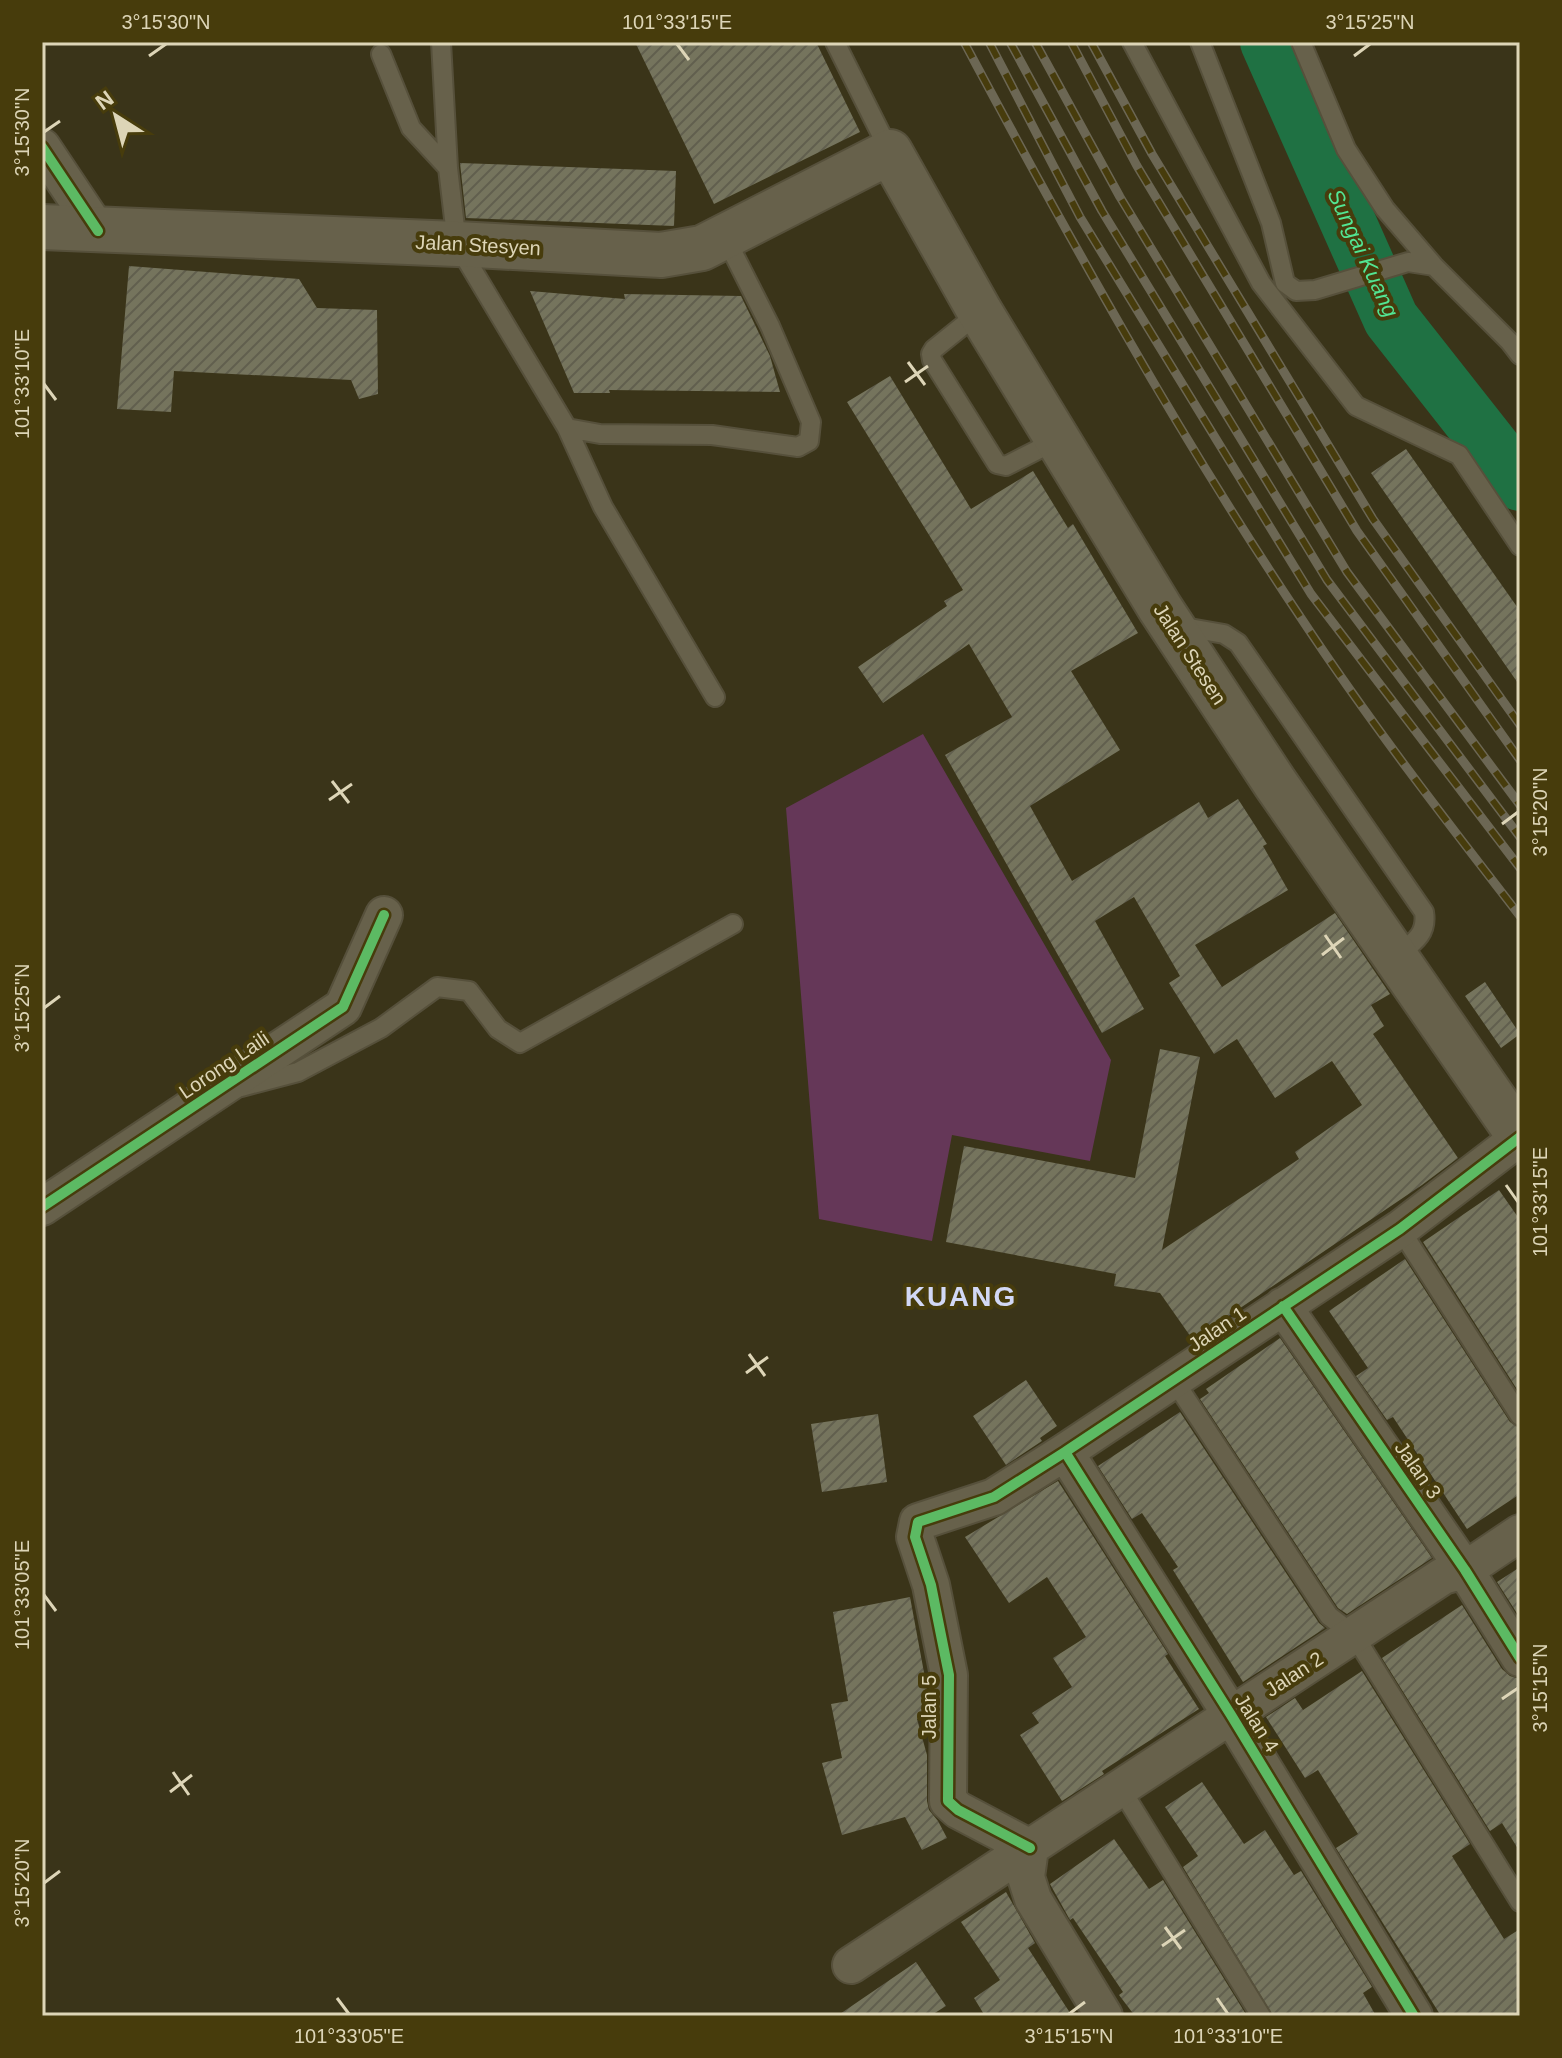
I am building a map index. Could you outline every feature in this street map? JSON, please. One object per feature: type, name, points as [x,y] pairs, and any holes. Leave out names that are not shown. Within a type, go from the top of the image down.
[{"type":"main road","name":"Jalan Stesyen","points":[[42,227],[661,255],[702,248],[890,152]]},
{"type":"main road","name":"Jalan Stesen","points":[[890,152],[980,312],[1171,626],[1275,783],[1520,1137]]},
{"type":"street","points":[[42,147],[98,231]]},
{"type":"street","name":"Lorong Laili","points":[[42,1207],[343,1007],[384,915]]},
{"type":"street","name":"Jalan 1","points":[[918,1522],[994,1497],[1065,1452],[1400,1229],[1520,1137]]},
{"type":"street","name":"Jalan 3","points":[[1283,1306],[1465,1570],[1520,1658]]},
{"type":"street","name":"Jalan 4","points":[[1065,1452],[1231,1715],[1414,2016]]},
{"type":"street","name":"Jalan 5","points":[[918,1522],[915,1537],[931,1585],[949,1675],[948,1801],[958,1810],[1030,1848]]},
{"type":"street","name":"Jalan 2","points":[[851,1965],[1443,1576],[1465,1570],[1520,1533]]},
{"type":"street","points":[[1030,1848],[1026,1877],[1033,1899],[1104,2016]]},
{"type":"lane","points":[[441,42],[448,168],[457,244],[567,428],[603,507],[715,697]]},
{"type":"lane","points":[[835,42],[890,152]]},
{"type":"lane","points":[[1132,42],[1261,283],[1356,406],[1459,455],[1520,546]]},
{"type":"lane","points":[[1200,42],[1271,223],[1285,283],[1296,291],[1315,290],[1408,262],[1434,266]]},
{"type":"lane","points":[[1301,42],[1346,149],[1385,209],[1434,266],[1520,355]]},
{"type":"lane","points":[[381,54],[411,128],[448,168]]},
{"type":"lane","points":[[567,428],[600,434],[712,435],[798,447],[809,441],[811,422],[770,326],[725,237]]},
{"type":"lane","points":[[980,312],[934,349],[932,360],[997,464],[1006,466],[1058,440]]},
{"type":"lane","points":[[211,1095],[298,1072],[381,1028],[437,987],[469,991],[498,1029],[520,1043],[733,924]]},
{"type":"lane","points":[[1400,1229],[1520,1416]]},
{"type":"lane","points":[[1173,1379],[1329,1616],[1354,1635],[1520,1902]]},
{"type":"lane","points":[[1121,1789],[1261,2016]]},
{"type":"shaded area","points":[[923,734],[1111,1060],[1090,1161],[952,1135],[932,1241],[819,1219],[786,808]]},
{"type":"building","points":[[635,42],[816,42],[860,132],[714,204]]},
{"type":"building","points":[[460,163],[676,171],[674,226],[466,218]]},
{"type":"building","points":[[129,266],[299,279],[317,308],[377,310],[378,394],[359,399],[351,380],[174,371],[171,412],[117,409]]},
{"type":"building","points":[[530,291],[625,299],[624,294],[741,296],[770,356],[780,392],[609,390],[610,393],[574,393]]},
{"type":"building","points":[[890,376],[971,509],[1033,471],[1068,528],[1073,524],[1138,633],[1071,671],[1120,750],[1030,806],[1072,881],[1199,802],[1208,818],[1238,799],[1267,844],[1263,846],[1288,890],[1195,945],[1222,987],[1335,913],[1390,994],[1371,1005],[1384,1026],[1373,1034],[1458,1158],[1193,1340],[1160,1293],[1114,1286],[1116,1274],[946,1242],[964,1146],[1135,1178],[1160,1049],[1200,1057],[1162,1250],[1299,1159],[1295,1152],[1362,1105],[1332,1061],[1275,1098],[1237,1039],[1214,1054],[1169,983],[1180,976],[1134,897],[1095,921],[1144,1009],[1102,1033],[945,755],[1012,717],[969,644],[883,703],[858,667],[947,606],[944,601],[963,590],[847,402]]},
{"type":"building","points":[[1406,449],[1520,611],[1520,686],[1371,473]]},
{"type":"building","points":[[1485,982],[1520,1034],[1501,1048],[1465,996]]},
{"type":"building","points":[[1499,1190],[1520,1220],[1520,1394],[1423,1242]]},
{"type":"building","points":[[1405,1259],[1510,1422],[1520,1428],[1520,1494],[1467,1529],[1393,1417],[1387,1420],[1356,1376],[1368,1368],[1329,1311]]},
{"type":"building","points":[[1280,1338],[1432,1558],[1347,1614],[1338,1608],[1200,1399],[1209,1393],[1206,1389]]},
{"type":"building","points":[[1026,1380],[1057,1426],[1040,1438],[1042,1441],[1006,1465],[973,1416]]},
{"type":"building","points":[[1180,1412],[1325,1628],[1243,1682],[1173,1570],[1178,1567],[1142,1513],[1132,1519],[1098,1466]]},
{"type":"building","points":[[878,1414],[887,1482],[822,1492],[811,1424]]},
{"type":"building","points":[[1058,1481],[1168,1654],[1165,1656],[1199,1709],[1102,1771],[1104,1774],[1062,1801],[1020,1735],[1039,1723],[1032,1713],[1072,1687],[1053,1658],[1086,1637],[1047,1577],[1009,1603],[965,1537]]},
{"type":"building","points":[[1520,1567],[1520,1618],[1497,1582]]},
{"type":"building","points":[[910,1597],[928,1694],[928,1717],[917,1719],[927,1755],[927,1801],[929,1810],[947,1838],[922,1850],[905,1817],[842,1835],[822,1763],[842,1758],[831,1704],[848,1701],[833,1612]]},
{"type":"building","points":[[1462,1605],[1502,1669],[1520,1679],[1520,1852],[1502,1823],[1490,1831],[1382,1658]]},
{"type":"building","points":[[1362,1671],[1470,1844],[1452,1856],[1455,1861],[1504,1939],[1520,1929],[1520,2016],[1441,2016],[1336,1848],[1358,1834],[1318,1770],[1305,1778],[1266,1717],[1295,1698],[1303,1710]]},
{"type":"building","points":[[1202,1782],[1244,1844],[1265,1830],[1294,1875],[1301,1871],[1372,1987],[1363,1993],[1376,2016],[1273,2016],[1183,1867],[1198,1856],[1165,1807]]},
{"type":"building","points":[[1114,1839],[1149,1889],[1163,1880],[1247,2016],[1135,2016],[1119,1995],[1123,1992],[1073,1918],[1070,1920],[1050,1884]]},
{"type":"building","points":[[1006,1892],[1035,1943],[1028,1948],[1072,2016],[985,2016],[974,1998],[1000,1980],[961,1922]]},
{"type":"building","points":[[916,1962],[946,2006],[930,2016],[837,2016]]},
{"type":"waterway","name":"Sungai Kuang","points":[[1268,42],[1391,319],[1520,483]]},
{"type":"railway","points":[[964,42],[1125,334],[1255,548],[1380,732],[1520,916]]},
{"type":"railway","points":[[989,42],[1080,217],[1311,594],[1520,868]]},
{"type":"railway","points":[[1010,42],[1102,211],[1327,580],[1520,837]]},
{"type":"railway","points":[[1035,42],[1120,197],[1347,572],[1520,805]]},
{"type":"railway","points":[[1071,42],[1137,166],[1357,531],[1520,760]]},
{"type":"railway","points":[[1091,42],[1152,154],[1373,519],[1520,725]]},
{"type":"cycle path","points":[[42,147],[98,231]]},
{"type":"cycle path","points":[[42,1207],[343,1007],[384,915]]},
{"type":"cycle path","points":[[1030,1848],[958,1810],[948,1801],[949,1675],[931,1585],[915,1537],[918,1522],[994,1497],[1065,1452],[1400,1229],[1520,1137]]},
{"type":"cycle path","points":[[1283,1306],[1465,1570],[1520,1658]]},
{"type":"cycle path","points":[[1065,1452],[1231,1715],[1414,2016]]},
{"type":"district","name":"KUANG","points":[[961,1296]]}]
